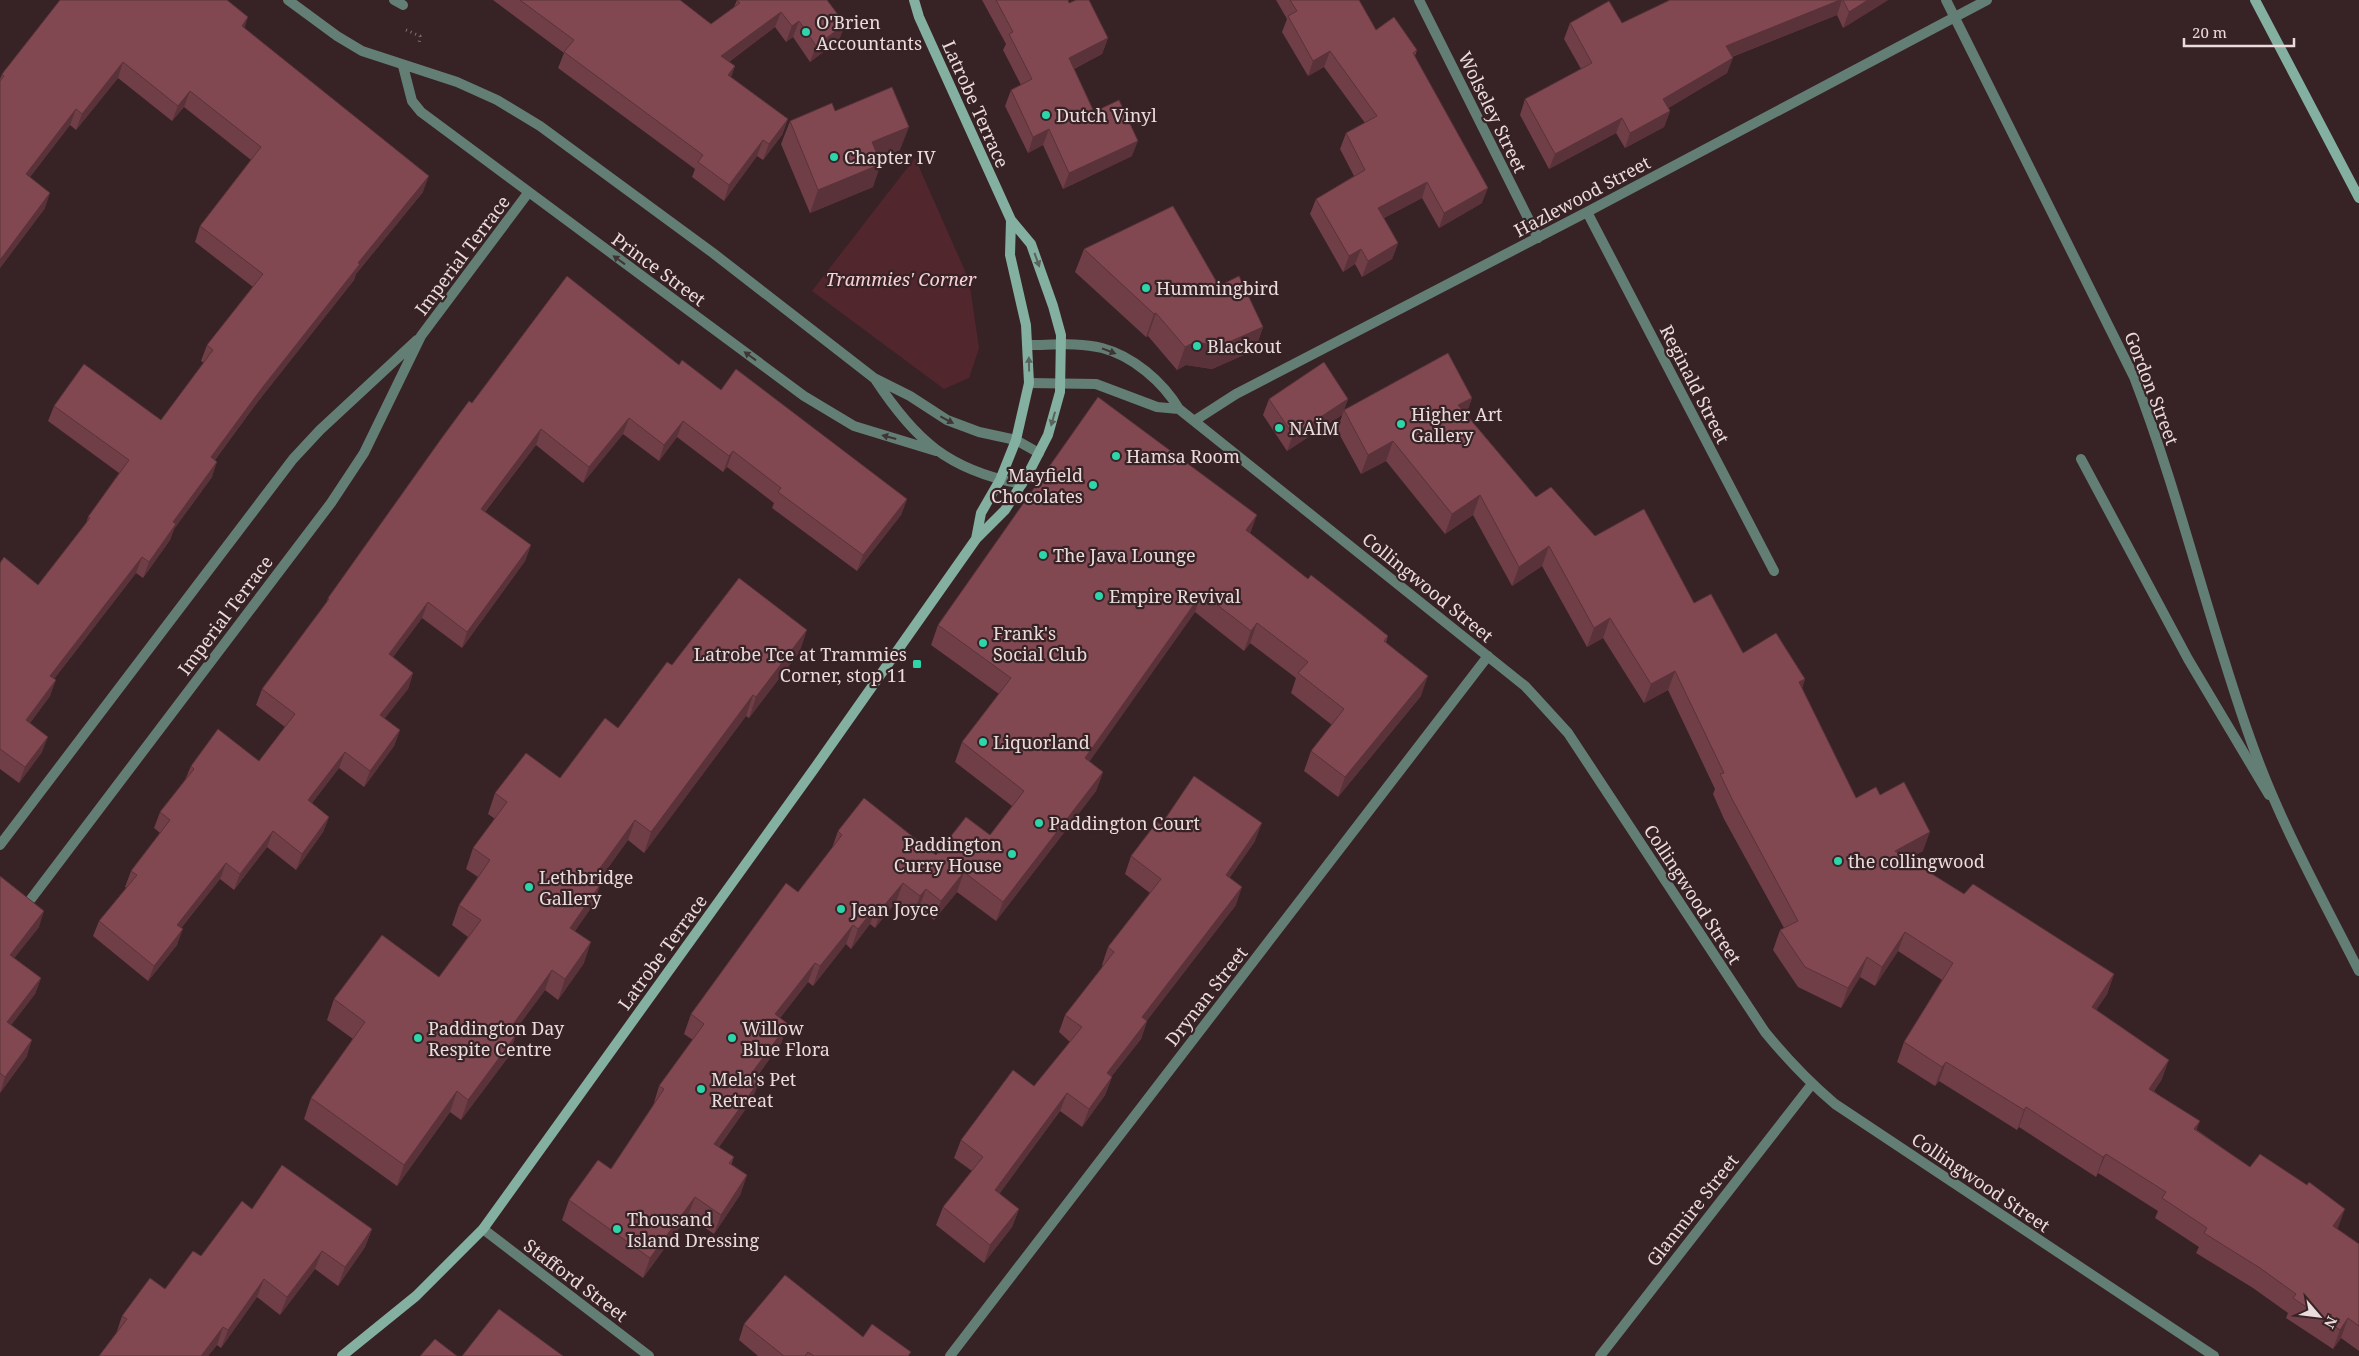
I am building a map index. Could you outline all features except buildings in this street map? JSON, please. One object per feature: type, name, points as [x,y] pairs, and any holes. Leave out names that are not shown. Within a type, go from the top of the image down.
[{"type":"main road","name":"Latrobe Terrace","points":[[342,1356],[416,1296],[483,1229],[814,769],[976,539],[1005,510],[1039,453],[1052,423],[1060,383],[1061,345],[1053,306],[1031,244],[1011,220],[919,17],[914,0]]},
{"type":"main road","points":[[2255,0],[2359,198]]},
{"type":"main road","name":"Latrobe Terrace","points":[[976,539],[981,513],[1000,480],[1016,440],[1029,383],[1026,325],[1010,255],[1011,220]]},
{"type":"street","name":"Prince Street","points":[[288,0],[356,48],[403,66],[457,82],[497,100],[540,126],[713,253],[874,378],[910,396],[947,420],[961,426],[1016,440],[1039,453]]},
{"type":"street","name":"Wolseley Street","points":[[1419,0],[1538,238]]},
{"type":"street","name":"Gordon Street","points":[[1946,0],[2134,377],[2154,430],[2236,700],[2277,809]]},
{"type":"street","name":"Hazlewood Street","points":[[1194,421],[1236,394],[1538,238],[1987,0]]},
{"type":"street","name":"Prince Street","points":[[403,66],[415,106],[528,193],[828,412],[862,430],[936,451],[964,467],[1000,480],[1022,484]]},
{"type":"street","name":"Imperial Terrace","points":[[0,845],[293,459],[320,430],[421,336],[528,193]]},
{"type":"street","name":"Reginald Street","points":[[1587,212],[1774,571]]},
{"type":"street","name":"Imperial Terrace","points":[[31,899],[331,503],[364,453],[421,336]]},
{"type":"street","name":"Collingwood Street","points":[[1028,345],[1102,348],[1120,355],[1168,390],[1179,409],[1525,686],[1568,733],[1766,1032],[1790,1063],[1844,1110],[2214,1356]]},
{"type":"street","name":"Prince Street","points":[[874,378],[898,413],[936,451]]},
{"type":"street","points":[[1029,383],[1096,384],[1157,407],[1179,409]]},
{"type":"street","name":"Gordon Street","points":[[2081,459],[2188,659],[2277,809],[2359,971]]},
{"type":"street","name":"Drynan Street","points":[[950,1356],[1488,656]]},
{"type":"street","name":"Glanmire Street","points":[[1600,1356],[1812,1084]]},
{"type":"street","name":"Stafford Street","points":[[483,1229],[649,1356]]},
{"type":"green space","name":"Trammies' Corner","points":[[915,158],[969,280],[979,348],[969,378],[944,389],[812,291]]},
{"type":"place","name":"O'Brien Accountants","points":[[806,32]]},
{"type":"place","name":"Dutch Vinyl","points":[[1046,115]]},
{"type":"place","name":"Chapter IV","points":[[834,157]]},
{"type":"place","name":"Hummingbird","points":[[1146,288]]},
{"type":"place","name":"Blackout","points":[[1197,346]]},
{"type":"place","name":"Higher Art Gallery","points":[[1401,424]]},
{"type":"place","name":"NAÏM","points":[[1279,428]]},
{"type":"place","name":"Hamsa Room","points":[[1116,456]]},
{"type":"place","name":"Mayfield Chocolates","points":[[1093,485]]},
{"type":"place","name":"The Java Lounge","points":[[1043,555]]},
{"type":"place","name":"Empire Revival","points":[[1099,596]]},
{"type":"place","name":"Frank's Social Club","points":[[983,643]]},
{"type":"place","name":"Latrobe Tce at Trammies Corner, stop 11","points":[[917,664]]},
{"type":"place","name":"Liquorland","points":[[983,742]]},
{"type":"place","name":"Paddington Court","points":[[1039,823]]},
{"type":"place","name":"Paddington Curry House","points":[[1012,854]]},
{"type":"place","name":"the collingwood","points":[[1838,861]]},
{"type":"place","name":"Lethbridge Gallery","points":[[529,887]]},
{"type":"place","name":"Jean Joyce","points":[[841,909]]},
{"type":"place","name":"Paddington Day Respite Centre","points":[[418,1038]]},
{"type":"place","name":"Willow Blue Flora","points":[[732,1038]]},
{"type":"place","name":"Mela's Pet Retreat","points":[[701,1089]]},
{"type":"place","name":"Thousand Island Dressing","points":[[617,1229]]}]
